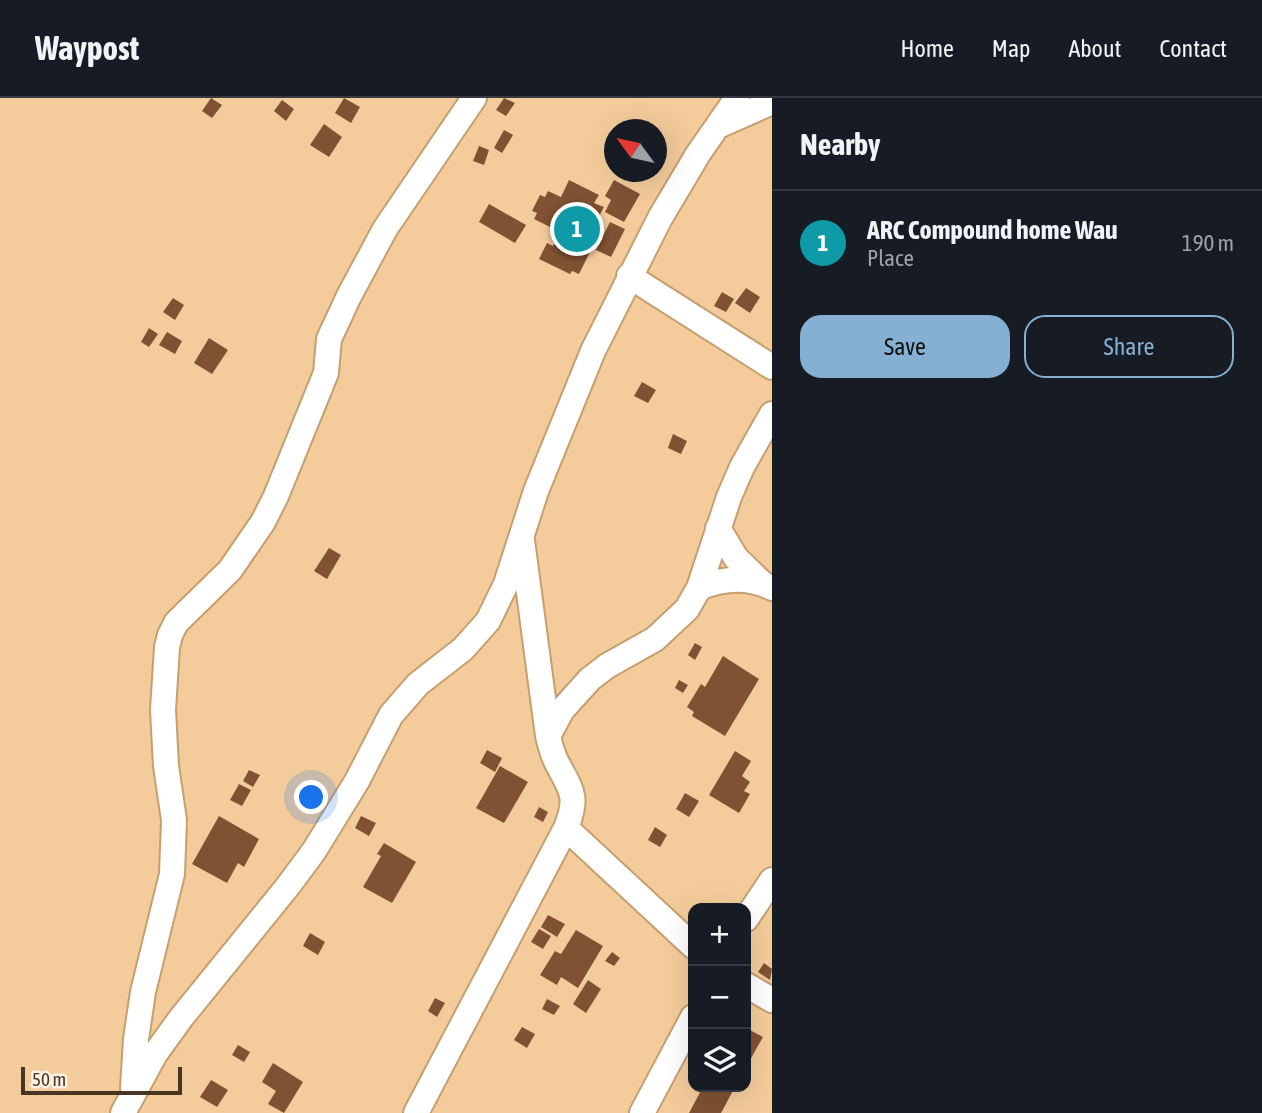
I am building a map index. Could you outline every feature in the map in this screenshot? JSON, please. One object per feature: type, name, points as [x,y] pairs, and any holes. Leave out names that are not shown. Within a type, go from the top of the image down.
[{"type":"street","points":[[128,1103],[143,992],[172,874],[174,820],[165,752],[163,710],[170,635],[186,613],[230,570],[263,522],[326,373],[329,339],[349,296],[385,229],[474,98]]},
{"type":"street","points":[[128,1103],[181,1018],[282,895],[314,851],[357,781],[391,715],[418,684],[463,649],[488,621],[506,584],[564,419],[629,276],[698,154],[737,98]]},
{"type":"street","points":[[719,126],[772,102]]},
{"type":"street","points":[[629,276],[772,367]]},
{"type":"street","points":[[548,736],[562,710],[590,679],[607,666],[655,639],[687,608],[699,588],[718,528],[743,467],[772,414]]},
{"type":"street","points":[[718,528],[736,558],[767,586]]},
{"type":"street","points":[[416,1113],[566,828],[572,807],[570,784],[557,764],[548,736],[522,534]]},
{"type":"street","points":[[699,588],[734,579],[767,586]]},
{"type":"street","points":[[566,828],[688,941]]},
{"type":"street","points":[[751,912],[772,880]]},
{"type":"street","points":[[751,988],[772,1000]]},
{"type":"street","points":[[642,1113],[688,1026]]},
{"type":"building","points":[[211,98],[222,105],[212,118],[202,111]]},
{"type":"building","points":[[344,98],[360,107],[351,123],[335,113]]},
{"type":"building","points":[[504,98],[515,103],[506,116],[496,110]]},
{"type":"building","points":[[282,100],[294,109],[286,121],[274,111]]},
{"type":"building","points":[[324,124],[342,137],[329,157],[310,145]]},
{"type":"building","points":[[504,130],[513,135],[502,153],[494,148]]},
{"type":"building","points":[[479,146],[489,150],[484,165],[473,161]]},
{"type":"building","points":[[569,180],[599,195],[594,203],[604,207],[596,222],[603,226],[579,274],[572,271],[570,274],[539,259],[547,243],[553,246],[560,232],[534,219],[537,213],[532,211],[540,195],[545,197],[548,191],[561,197]]},
{"type":"building","points":[[613,182],[640,194],[624,222],[605,212],[611,200],[605,196]]},
{"type":"building","points":[[489,204],[526,225],[515,243],[479,222]]},
{"type":"building","points":[[610,222],[625,229],[611,257],[596,250]]},
{"type":"building","points":[[746,288],[760,297],[750,313],[735,303]]},
{"type":"building","points":[[722,292],[734,299],[726,312],[714,306]]},
{"type":"building","points":[[173,298],[184,305],[175,320],[163,312]]},
{"type":"building","points":[[149,328],[158,334],[149,347],[141,342]]},
{"type":"building","points":[[167,332],[182,341],[175,354],[159,345]]},
{"type":"building","points":[[209,338],[228,350],[212,374],[194,363]]},
{"type":"building","points":[[642,382],[656,390],[648,403],[634,396]]},
{"type":"building","points":[[673,434],[687,441],[681,454],[668,448]]},
{"type":"building","points":[[329,548],[341,555],[327,579],[314,571]]},
{"type":"building","points":[[695,643],[702,647],[695,660],[688,655]]},
{"type":"building","points":[[723,656],[759,679],[725,736],[692,716],[694,712],[687,707],[701,684],[705,687]]},
{"type":"building","points":[[679,680],[688,685],[683,693],[675,688]]},
{"type":"building","points":[[487,750],[502,758],[495,772],[480,763]]},
{"type":"building","points":[[735,751],[751,761],[742,776],[750,782],[744,791],[750,794],[739,813],[709,795]]},
{"type":"building","points":[[500,766],[528,782],[504,823],[476,808]]},
{"type":"building","points":[[249,770],[260,775],[253,787],[243,781]]},
{"type":"building","points":[[239,784],[251,790],[242,806],[230,800]]},
{"type":"building","points":[[306,789],[317,795],[311,807],[299,800]]},
{"type":"building","points":[[685,793],[699,801],[689,817],[676,809]]},
{"type":"building","points":[[539,807],[548,812],[543,822],[534,817]]},
{"type":"building","points":[[219,816],[259,839],[244,867],[238,863],[227,883],[192,864]]},
{"type":"building","points":[[361,816],[376,823],[369,836],[355,828]]},
{"type":"building","points":[[655,827],[667,835],[660,847],[648,840]]},
{"type":"building","points":[[384,843],[416,862],[392,903],[363,887],[381,856],[377,854]]},
{"type":"building","points":[[548,915],[565,924],[557,937],[541,927]]},
{"type":"building","points":[[539,929],[551,936],[543,949],[531,942]]},
{"type":"building","points":[[576,930],[603,946],[578,988],[561,977],[557,985],[540,975],[555,951],[561,954]]},
{"type":"building","points":[[310,933],[325,942],[318,955],[303,946]]},
{"type":"building","points":[[612,952],[620,958],[614,966],[605,961]]},
{"type":"building","points":[[764,963],[772,969],[770,980],[758,972]]},
{"type":"building","points":[[588,980],[601,989],[586,1013],[573,1004]]},
{"type":"building","points":[[435,998],[445,1003],[437,1017],[428,1011]]},
{"type":"building","points":[[547,999],[560,1006],[554,1015],[542,1009]]},
{"type":"building","points":[[522,1027],[535,1034],[527,1048],[514,1040]]},
{"type":"building","points":[[751,1031],[763,1037],[751,1058]]},
{"type":"building","points":[[238,1045],[250,1052],[244,1062],[232,1055]]},
{"type":"building","points":[[273,1063],[303,1082],[284,1113],[268,1104],[276,1091],[262,1082]]},
{"type":"building","points":[[211,1080],[228,1090],[217,1107],[200,1097]]},
{"type":"building","points":[[700,1092],[732,1092],[721,1113],[689,1113]]},
{"type":"place","name":"ARC Compound home Wau","points":[[577,229]]}]
